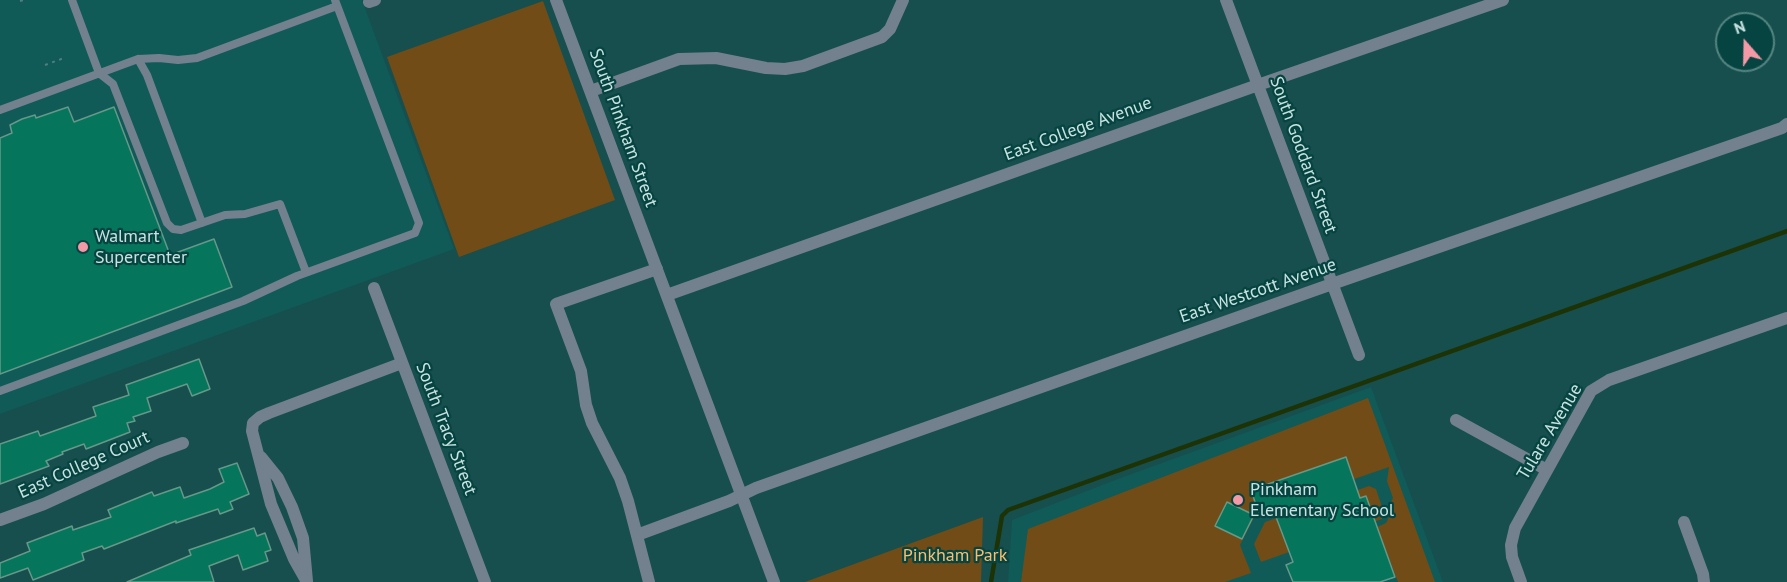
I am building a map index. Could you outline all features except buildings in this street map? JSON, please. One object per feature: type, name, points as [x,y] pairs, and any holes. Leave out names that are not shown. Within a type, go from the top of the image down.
[{"type":"street","name":"South Pinkham Street","points":[[556,0],[774,582]]},
{"type":"street","points":[[591,91],[679,59],[716,58],[766,68],[785,69],[802,66],[882,37],[890,28],[903,0]]},
{"type":"street","name":"South Goddard Street","points":[[1226,0],[1359,355]]},
{"type":"street","name":"East College Avenue","points":[[667,295],[1503,0]]},
{"type":"street","name":"East Westcott Avenue","points":[[742,495],[778,480],[1332,284],[1782,128],[1787,124]]},
{"type":"street","points":[[649,582],[620,478],[592,423],[586,405],[581,371],[556,304],[657,269]]},
{"type":"street","name":"South Tracy Street","points":[[374,288],[485,582]]},
{"type":"street","name":"Tulare Avenue","points":[[1521,582],[1512,557],[1515,528],[1591,391],[1609,380],[1787,318]]},
{"type":"street","points":[[307,582],[294,559],[271,504],[252,431],[253,423],[268,413],[402,363]]},
{"type":"street","points":[[1456,420],[1547,470]]},
{"type":"street","name":"East College Court","points":[[0,520],[44,504],[158,452],[183,443]]},
{"type":"street","points":[[260,455],[278,478],[292,507],[303,538],[307,582]]},
{"type":"street","points":[[637,535],[742,495]]},
{"type":"street","points":[[1684,522],[1704,582]]},
{"type":"lane","points":[[72,0],[99,73],[113,84],[167,223],[173,229],[181,230],[225,215],[245,214],[280,204],[306,272]]},
{"type":"lane","points":[[0,110],[138,58],[178,60],[197,58],[336,3],[419,223],[415,233],[306,272],[243,301],[0,392]]},
{"type":"lane","points":[[138,58],[147,75],[202,223]]},
{"type":"path","points":[[45,65],[64,58]]},
{"type":"shaded area","points":[[0,0],[362,0],[454,249],[0,414]]},
{"type":"shaded area","name":"Pinkham Elementary School","points":[[1371,387],[1443,582],[1008,582],[1012,520]]},
{"type":"green space","points":[[543,1],[615,200],[459,257],[387,57]]},
{"type":"green space","name":"Pinkham Elementary School","points":[[1368,398],[1435,582],[1398,582],[1377,527],[1386,523],[1391,513],[1389,506],[1393,498],[1387,481],[1389,467],[1256,513],[1240,545],[1251,573],[1225,582],[1021,582],[1028,529]]},
{"type":"green space","points":[[1369,486],[1376,489],[1384,513],[1382,519],[1261,562],[1254,544],[1265,522]]},
{"type":"green space","name":"Pinkham Park","points":[[983,517],[981,582],[805,582]]},
{"type":"waterway","points":[[991,582],[1002,516],[1008,510],[1787,231]]},
{"type":"place","name":"Walmart Supercenter","points":[[83,247]]},
{"type":"place","name":"Pinkham Elementary School","points":[[1238,500]]}]
